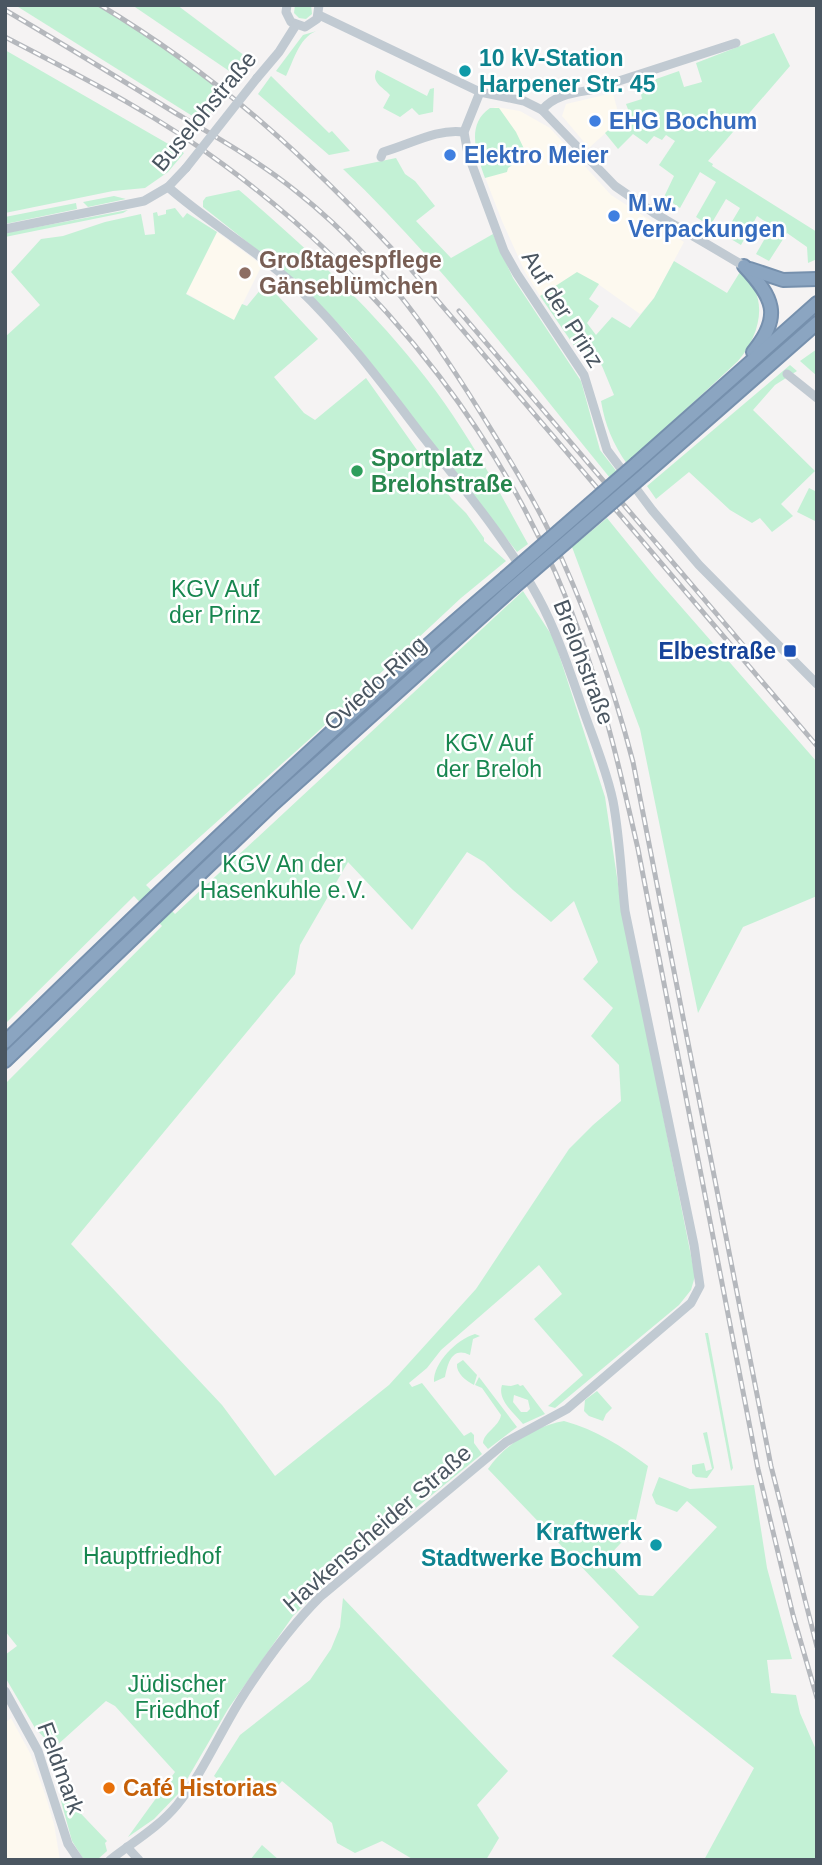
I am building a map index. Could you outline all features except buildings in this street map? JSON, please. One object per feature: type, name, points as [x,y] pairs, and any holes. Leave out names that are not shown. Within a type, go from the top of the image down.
[{"type":"highway","points":[[744,266],[783,281],[817,279]]},
{"type":"highway","points":[[726,385],[760,344],[772,319],[768,295],[744,266]]},
{"type":"highway","name":"Oviedo-Ring","points":[[641,468],[726,385],[817,303]]},
{"type":"highway","name":"Oviedo-Ring","points":[[5,1062],[232,842],[509,583],[641,468],[817,323]]},
{"type":"highway","points":[[785,351],[817,336]]},
{"type":"highway","name":"Oviedo-Ring","points":[[5,1042],[235,821],[418,654],[509,583]]},
{"type":"street","points":[[287,5],[288,18],[296,25],[310,25],[319,10],[480,92],[524,101],[542,110],[615,186],[654,213],[744,266]]},
{"type":"street","name":"Buselohstraße","points":[[5,229],[144,201],[168,187],[279,52],[296,25]]},
{"type":"street","points":[[542,110],[549,102],[566,94],[591,90],[736,43]]},
{"type":"street","points":[[381,157],[383,152],[451,130],[464,132],[480,92]]},
{"type":"street","name":"Auf der Prinz","points":[[464,132],[468,154],[505,251],[517,274],[584,374],[607,450],[652,510],[699,565],[817,684]]},
{"type":"street","name":"Brelohstraße","points":[[168,187],[192,208],[268,263],[335,327],[395,400],[495,531],[519,564],[551,623],[612,797],[621,853],[625,911],[694,1245],[700,1286]]},
{"type":"street","points":[[787,374],[817,398]]},
{"type":"street","name":"Havkenscheider Straße","points":[[110,1860],[162,1821],[183,1798],[241,1699],[300,1618],[320,1597],[506,1442],[567,1409],[691,1303],[700,1286]]},
{"type":"street","name":"Feldmark","points":[[5,1691],[38,1751],[68,1844],[79,1860]]},
{"type":"street","points":[[127,1847],[139,1860]]},
{"type":"shaded area","name":"EHG Bochum","points":[[613,93],[620,120],[589,148],[562,116],[566,104]]},
{"type":"shaded area","points":[[496,107],[520,111],[550,128],[611,195],[684,242],[654,298],[640,314],[598,284],[540,296],[525,272],[502,221],[476,154],[475,138],[479,120],[487,110]]},
{"type":"shaded area","points":[[217,232],[262,265],[234,321],[186,293]]},
{"type":"shaded area","points":[[11,1718],[30,1753],[45,1794],[54,1824],[60,1860],[5,1860],[5,1723]]},
{"type":"green space","points":[[15,5],[100,5],[210,78],[226,96],[202,122]]},
{"type":"green space","points":[[132,5],[177,5],[253,62],[238,77]]},
{"type":"green space","points":[[295,5],[311,5],[312,14],[306,19],[299,18],[294,13]]},
{"type":"green space","points":[[313,32],[295,55],[286,76],[276,71],[303,35]]},
{"type":"green space","points":[[774,33],[790,66],[708,161],[817,232],[817,259],[808,263],[807,247],[787,233],[769,261],[756,254],[772,226],[757,216],[741,245],[724,235],[740,208],[726,199],[710,226],[696,217],[716,182],[700,172],[680,208],[664,197],[674,176],[659,165],[675,141],[666,135],[662,140],[654,136],[647,144],[633,134],[618,149],[605,133],[629,112],[626,104],[642,99],[639,85],[679,71],[684,87],[702,82],[696,63]]},
{"type":"green space","points":[[5,50],[184,153],[168,172],[145,188],[113,191],[5,213]]},
{"type":"green space","points":[[377,70],[427,96],[430,89],[434,88],[433,112],[419,115],[412,108],[400,117],[383,108],[390,95],[376,81]]},
{"type":"green space","points":[[271,76],[329,133],[332,131],[350,151],[329,155],[258,94]]},
{"type":"green space","points":[[490,108],[499,108],[516,132],[527,155],[508,168],[507,172],[485,178],[476,150],[475,132],[482,115]]},
{"type":"green space","points":[[396,158],[405,174],[415,181],[435,206],[416,221],[451,258],[493,234],[513,278],[581,381],[600,450],[617,472],[610,478],[448,280],[343,169]]},
{"type":"green space","points":[[239,190],[365,307],[421,372],[478,454],[528,544],[517,552],[349,335],[299,283],[203,207],[206,197]]},
{"type":"green space","points":[[114,196],[126,199],[88,207],[83,202]]},
{"type":"green space","points":[[76,203],[77,209],[5,224],[5,217]]},
{"type":"green space","points":[[175,208],[183,218],[187,213],[217,232],[186,294],[234,320],[242,304],[247,306],[266,283],[318,339],[274,377],[304,413],[315,420],[366,378],[451,498],[466,513],[484,541],[506,561],[461,598],[313,736],[146,885],[175,914],[523,591],[554,639],[605,797],[621,904],[695,1276],[691,1290],[679,1305],[555,1408],[548,1406],[583,1375],[534,1319],[562,1294],[539,1265],[441,1350],[427,1368],[409,1383],[412,1387],[422,1383],[464,1436],[471,1432],[474,1435],[474,1443],[482,1454],[334,1575],[293,1616],[228,1709],[179,1793],[154,1819],[128,1837],[175,1772],[115,1706],[106,1701],[54,1748],[35,1728],[5,1677],[5,1655],[17,1646],[5,1631],[5,1084],[162,926],[134,896],[5,1024],[5,337],[40,305],[11,272],[41,239],[63,236],[141,214],[145,235],[155,234],[153,213],[157,212],[158,216],[166,214],[166,210]],"holes":[[[467,852],[484,862],[551,922],[574,901],[598,962],[583,979],[613,1008],[591,1036],[619,1065],[621,1101],[569,1149],[476,1289],[389,1385],[275,1476],[222,1405],[71,1244],[295,974],[300,945],[348,862],[412,930]]]},
{"type":"green space","points":[[128,210],[123,213],[5,237],[5,233]]},
{"type":"green space","points":[[674,261],[727,293],[740,272],[750,281],[756,292],[759,316],[752,340],[738,361],[627,464],[614,442],[605,418],[601,401],[614,395],[602,366],[599,362],[595,364],[583,345],[577,350],[540,296],[577,272],[599,284],[589,299],[599,306],[587,323],[596,335],[612,317],[630,328],[654,298]]},
{"type":"green space","points":[[817,349],[817,376],[800,361]]},
{"type":"green space","points":[[790,365],[797,371],[775,385],[753,410],[815,471],[781,504],[793,516],[772,532],[760,518],[752,523],[730,510],[689,472],[656,499],[647,486]]},
{"type":"green space","points":[[809,488],[817,492],[817,522],[797,512]]},
{"type":"green space","points":[[607,518],[655,577],[817,762],[817,896],[743,927],[698,1013],[640,729],[572,547]]},
{"type":"green space","points":[[705,1333],[708,1333],[733,1468],[731,1471]]},
{"type":"green space","points":[[475,1334],[480,1336],[473,1339],[470,1355],[455,1354],[449,1362],[445,1377],[434,1382],[437,1367],[447,1353]]},
{"type":"green space","points":[[463,1360],[477,1375],[474,1385],[458,1371],[457,1364]]},
{"type":"green space","points":[[479,1377],[517,1427],[488,1449],[483,1443],[484,1439],[501,1415],[482,1388],[475,1385]]},
{"type":"green space","points":[[502,1385],[523,1385],[545,1414],[523,1424],[502,1396]],"holes":[[[514,1395],[528,1400],[530,1409],[527,1412],[521,1412],[513,1402]]]},
{"type":"green space","points":[[597,1391],[612,1408],[603,1421],[584,1411],[585,1400]]},
{"type":"green space","points":[[564,1421],[608,1439],[648,1466],[634,1529],[605,1560],[639,1595],[653,1596],[717,1527],[687,1501],[677,1512],[656,1504],[652,1495],[659,1477],[690,1489],[754,1485],[767,1568],[792,1659],[767,1660],[771,1693],[796,1695],[800,1713],[817,1752],[817,1860],[704,1860],[754,1768],[612,1656],[639,1627],[488,1469],[503,1452],[521,1438],[542,1427]]},
{"type":"green space","points":[[707,1432],[714,1468],[707,1478],[696,1477],[692,1473],[692,1465],[704,1463],[706,1471],[712,1469],[703,1433]]},
{"type":"green space","points":[[343,1598],[508,1771],[477,1805],[499,1838],[486,1860],[414,1860],[382,1841],[355,1853],[337,1843],[332,1823],[282,1781],[272,1793],[250,1776],[235,1794],[214,1776],[240,1735],[310,1680],[331,1649],[340,1627]]},
{"type":"green space","points":[[66,1798],[107,1841],[107,1851],[98,1859],[84,1860],[72,1841],[61,1801]]},
{"type":"green space","points":[[262,1845],[279,1860],[250,1860]]},
{"type":"railway","points":[[100,5],[187,62],[264,124],[373,229],[409,267],[817,746]]},
{"type":"railway","points":[[5,10],[254,160],[325,216],[375,266],[419,320],[506,454],[548,529],[596,643],[633,762],[771,1466],[817,1647]]},
{"type":"railway","points":[[5,37],[117,96],[172,129],[224,165],[283,212],[339,263],[391,318],[439,376],[482,437],[521,502],[554,570],[582,640],[626,797],[758,1469],[793,1615],[817,1698]]},
{"type":"railway","points":[[459,311],[749,652]]},
{"type":"place","name":"10 kV-Station Harpener Str. 45","points":[[465,71]]},
{"type":"place","name":"EHG Bochum","points":[[595,121]]},
{"type":"place","name":"Elektro Meier","points":[[450,155]]},
{"type":"place","name":"M.w. Verpackungen","points":[[614,216]]},
{"type":"place","name":"Großtagespflege Gänseblümchen","points":[[245,273]]},
{"type":"place","name":"Sportplatz Brelohstraße","points":[[357,471]]},
{"type":"place","name":"Elbestraße","points":[[790,651]]},
{"type":"place","name":"Kraftwerk Stadtwerke Bochum","points":[[656,1545]]},
{"type":"place","name":"Café Historias","points":[[109,1788]]},
{"type":"park label","name":"KGV Auf der Prinz","points":[[215,602]]},
{"type":"park label","name":"KGV Auf der Breloh","points":[[489,756]]},
{"type":"park label","name":"KGV An der Hasenkuhle e.V.","points":[[283,877]]},
{"type":"park label","name":"Hauptfriedhof","points":[[152,1556]]},
{"type":"park label","name":"Jüdischer Friedhof","points":[[177,1697]]}]
